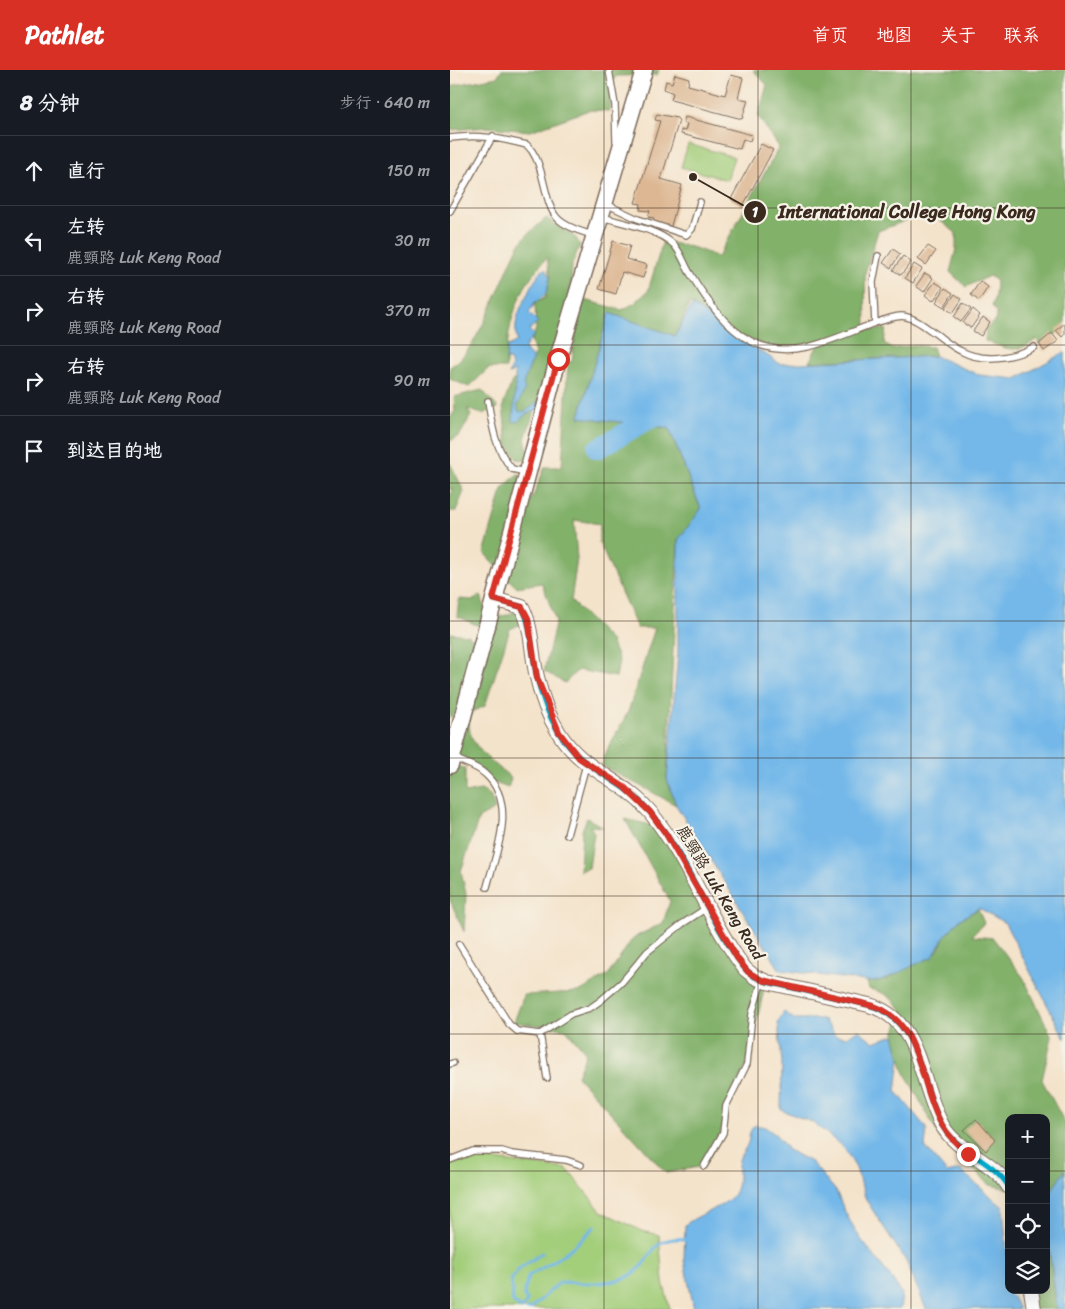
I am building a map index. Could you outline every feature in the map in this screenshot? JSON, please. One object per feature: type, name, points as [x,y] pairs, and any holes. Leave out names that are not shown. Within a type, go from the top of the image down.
[{"type":"main road","points":[[451,761],[560,352],[596,236],[642,71]]},
{"type":"street","name":"鹿頸路 Luk Keng Road","points":[[493,599],[522,607],[528,618],[537,678],[551,717],[565,742],[586,765],[624,787],[650,812],[666,834],[745,969],[762,980],[869,1005],[892,1015],[908,1036],[943,1126],[959,1145],[996,1172],[1005,1182]]},
{"type":"street","points":[[1032,1294],[1034,1309]]},
{"type":"lane","points":[[609,70],[615,105],[617,158]]},
{"type":"lane","points":[[450,138],[475,134],[493,136],[527,145],[533,150],[538,161],[551,211],[558,221],[570,228],[596,236]]},
{"type":"lane","points":[[450,211],[493,136]]},
{"type":"lane","points":[[602,210],[638,219],[686,235],[692,229],[700,202]]},
{"type":"lane","points":[[602,210],[673,243],[703,293],[725,321],[744,338],[761,346],[776,350],[793,350],[815,345],[875,323],[904,316],[913,318],[961,352],[973,356],[1018,356],[1034,347]]},
{"type":"lane","points":[[875,323],[873,282],[878,256]]},
{"type":"lane","points":[[488,401],[494,436],[503,457],[512,469],[528,472]]},
{"type":"lane","points":[[451,761],[486,774],[497,790],[504,808],[502,826],[487,887]]},
{"type":"lane","points":[[567,835],[586,765]]},
{"type":"lane","points":[[459,944],[509,1024],[517,1031],[540,1034],[571,1014],[590,1008],[600,1001],[622,982],[647,952],[682,924],[708,907]]},
{"type":"lane","points":[[704,1166],[723,1133],[726,1106],[747,1064],[752,1014],[762,980]]},
{"type":"lane","points":[[540,1034],[547,1078]]},
{"type":"lane","points":[[450,1160],[474,1151],[502,1150],[512,1154],[566,1160],[581,1165]]},
{"type":"green space","points":[[501,70],[659,70],[657,75],[616,76],[611,85],[610,111],[589,110],[530,131],[488,127],[450,130],[450,88],[456,85],[497,77]]},
{"type":"green space","points":[[753,70],[1065,70],[1065,328],[1039,344],[1037,339],[1017,349],[1006,348],[985,341],[986,329],[995,321],[997,313],[992,306],[996,280],[989,276],[966,287],[950,272],[956,249],[956,233],[929,212],[878,231],[865,273],[866,330],[886,329],[884,343],[892,349],[913,345],[932,347],[935,356],[809,362],[818,345],[772,348],[735,334],[690,303],[675,336],[609,313],[579,417],[669,428],[701,510],[678,541],[667,779],[676,805],[603,766],[604,756],[628,712],[655,628],[637,628],[599,542],[600,524],[574,520],[577,559],[571,601],[611,641],[619,661],[616,677],[578,670],[565,683],[544,671],[556,621],[542,583],[516,587],[484,553],[503,488],[519,473],[521,500],[532,499],[545,467],[562,467],[568,362],[572,362],[578,315],[585,300],[622,310],[635,303],[648,291],[663,241],[695,248],[718,257],[779,147],[758,116],[767,85]]},
{"type":"green space","points":[[688,144],[734,157],[727,180],[681,167]]},
{"type":"green space","points":[[546,218],[576,238],[580,245],[572,264],[570,309],[550,354],[547,373],[525,439],[531,461],[517,459],[507,445],[503,406],[512,381],[527,373],[535,354],[531,341],[536,329],[535,303],[545,298],[550,277],[547,258],[528,282],[515,309],[508,338],[506,368],[489,368],[469,387],[450,379],[450,367],[460,359],[480,330],[519,245]]},
{"type":"green space","points":[[482,390],[498,408],[482,414],[467,409],[471,415],[460,435],[450,441],[450,418],[455,411],[454,397]]},
{"type":"green space","points":[[450,463],[464,491],[456,511],[450,511],[450,497],[453,488],[450,490]]},
{"type":"green space","points":[[481,595],[486,613],[481,627],[457,616],[459,599],[473,600]]},
{"type":"green space","points":[[522,607],[525,622],[510,629],[485,706],[473,711],[470,722],[470,732],[473,741],[487,757],[511,778],[508,788],[487,780],[472,766],[456,756],[493,617],[508,615]]},
{"type":"green space","points":[[450,633],[468,635],[476,641],[465,692],[457,711],[450,718]]},
{"type":"green space","points":[[456,766],[465,768],[465,793],[481,790],[490,795],[495,809],[479,818],[461,871],[466,894],[464,932],[450,900],[450,770]]},
{"type":"green space","points":[[587,818],[603,827],[590,826],[594,833],[589,868],[580,871],[582,830]]},
{"type":"green space","points":[[625,819],[659,827],[710,908],[756,968],[767,976],[747,1064],[726,1106],[720,1138],[704,1166],[666,1173],[577,1076],[586,1053],[566,1029],[514,1022],[524,995],[579,992],[608,975],[633,938],[663,923],[670,901]]},
{"type":"green space","points":[[978,909],[984,923],[972,936],[993,938],[1023,977],[1052,1037],[1042,1080],[1065,1123],[1065,1175],[1050,1194],[1050,1114],[1005,1114],[1005,1188],[990,1185],[940,1138],[904,1071],[894,1035],[902,1011],[888,996],[869,989],[867,982],[887,979],[938,951],[944,937],[959,920]]},
{"type":"green space","points":[[469,1157],[567,1169],[601,1211],[642,1231],[659,1235],[663,1282],[670,1309],[450,1309],[450,1165]]},
{"type":"green space","points":[[1050,1256],[1057,1309],[1030,1309],[1028,1294],[1050,1294]]},
{"type":"water","points":[[545,269],[550,277],[546,294],[535,303],[529,313],[538,322],[529,330],[534,335],[525,347],[526,352],[533,358],[523,384],[525,389],[517,406],[519,412],[526,411],[541,399],[539,410],[526,414],[517,422],[513,421],[515,371],[509,374],[512,366],[510,360],[506,360],[507,347],[517,341],[516,323],[518,314],[539,273]]},
{"type":"water","points":[[692,305],[780,364],[935,356],[979,375],[1016,379],[1065,352],[1065,1039],[1005,923],[979,908],[959,920],[944,937],[933,957],[881,980],[873,982],[780,970],[676,805],[667,779],[678,653],[678,540],[701,509],[669,428],[579,417],[609,313],[675,336]]},
{"type":"water","points":[[784,1012],[794,1019],[823,1019],[836,1036],[846,1037],[858,1030],[874,1042],[894,1035],[900,1058],[896,1091],[927,1129],[925,1147],[947,1173],[960,1170],[1003,1207],[1005,1230],[1004,1289],[1005,1294],[1010,1294],[1013,1297],[1019,1309],[926,1309],[906,1261],[866,1200],[856,1168],[844,1148],[814,1123],[781,1110],[782,1062],[778,1022]]},
{"type":"water","points":[[755,1125],[765,1127],[776,1135],[788,1150],[811,1162],[836,1191],[846,1214],[860,1238],[902,1294],[900,1309],[694,1309],[684,1261],[685,1225],[725,1203],[734,1194],[737,1185],[739,1160],[748,1143],[750,1132]]},
{"type":"water","points":[[1065,1170],[1065,1309],[1057,1309],[1050,1256],[1050,1193]]},
{"type":"building","points":[[675,74],[689,78],[688,85],[725,95],[731,75],[743,78],[738,98],[748,100],[742,119],[671,100],[673,93],[664,89],[666,81],[672,83]]},
{"type":"building","points":[[657,114],[677,118],[679,121],[661,179],[682,185],[671,226],[653,222],[654,218],[648,217],[650,211],[640,210],[641,204],[635,203],[660,121],[655,120]]},
{"type":"building","points":[[685,117],[752,135],[750,141],[743,139],[740,149],[681,134],[681,130],[685,131],[687,124],[683,123]]},
{"type":"building","points":[[761,144],[773,150],[743,206],[731,199]]},
{"type":"building","points":[[613,241],[630,246],[626,259],[647,265],[643,278],[622,272],[616,294],[599,289]]},
{"type":"building","points":[[928,246],[936,251],[926,265],[918,259]]},
{"type":"building","points":[[893,249],[900,254],[891,268],[883,263]]},
{"type":"building","points":[[903,256],[911,262],[901,275],[893,270]]},
{"type":"building","points":[[914,264],[922,269],[913,283],[905,278]]},
{"type":"building","points":[[925,273],[933,278],[924,292],[916,286]]},
{"type":"building","points":[[980,281],[988,287],[979,301],[971,295]]},
{"type":"building","points":[[935,282],[943,287],[933,301],[925,295]]},
{"type":"building","points":[[945,288],[953,293],[944,307],[936,302]]},
{"type":"building","points":[[955,294],[962,299],[953,313],[945,308]]},
{"type":"building","points":[[963,303],[971,309],[961,322],[954,317]]},
{"type":"building","points":[[973,309],[980,315],[971,328],[963,323]]},
{"type":"building","points":[[983,317],[990,322],[981,336],[973,331]]},
{"type":"building","points":[[1065,323],[1065,334],[1062,337],[1056,330]]},
{"type":"building","points":[[1052,333],[1058,341],[1044,351],[1039,344]]},
{"type":"building","points":[[976,1119],[995,1140],[986,1151],[964,1130]]},
{"type":"waterway","points":[[597,449],[662,412]]},
{"type":"waterway","points":[[522,1309],[527,1301],[524,1296],[528,1276],[564,1254],[595,1226]]},
{"type":"waterway","points":[[528,1309],[532,1308],[560,1282],[601,1283],[625,1278],[635,1273],[656,1247],[663,1242],[672,1239],[685,1239]]},
{"type":"waterway","points":[[522,1309],[513,1302],[511,1280],[519,1269],[542,1253]]},
{"type":"transit line","points":[[493,599],[522,607],[526,615],[541,692],[559,733],[580,757],[639,800],[650,812],[676,849],[720,930],[745,969],[755,977],[767,982],[869,1005],[886,1013],[900,1024],[917,1055],[934,1108],[942,1125],[957,1143],[994,1170],[1005,1182]]},
{"type":"place","name":"International College Hong Kong","points":[[693,177]]},
{"type":"route","points":[[558,359],[493,599],[522,607],[528,618],[537,678],[559,732],[572,751],[586,765],[624,787],[638,798],[650,812],[666,834],[737,958],[748,972],[758,979],[767,982],[874,1006],[885,1010],[899,1021],[911,1041],[943,1126],[968,1154]]}]
